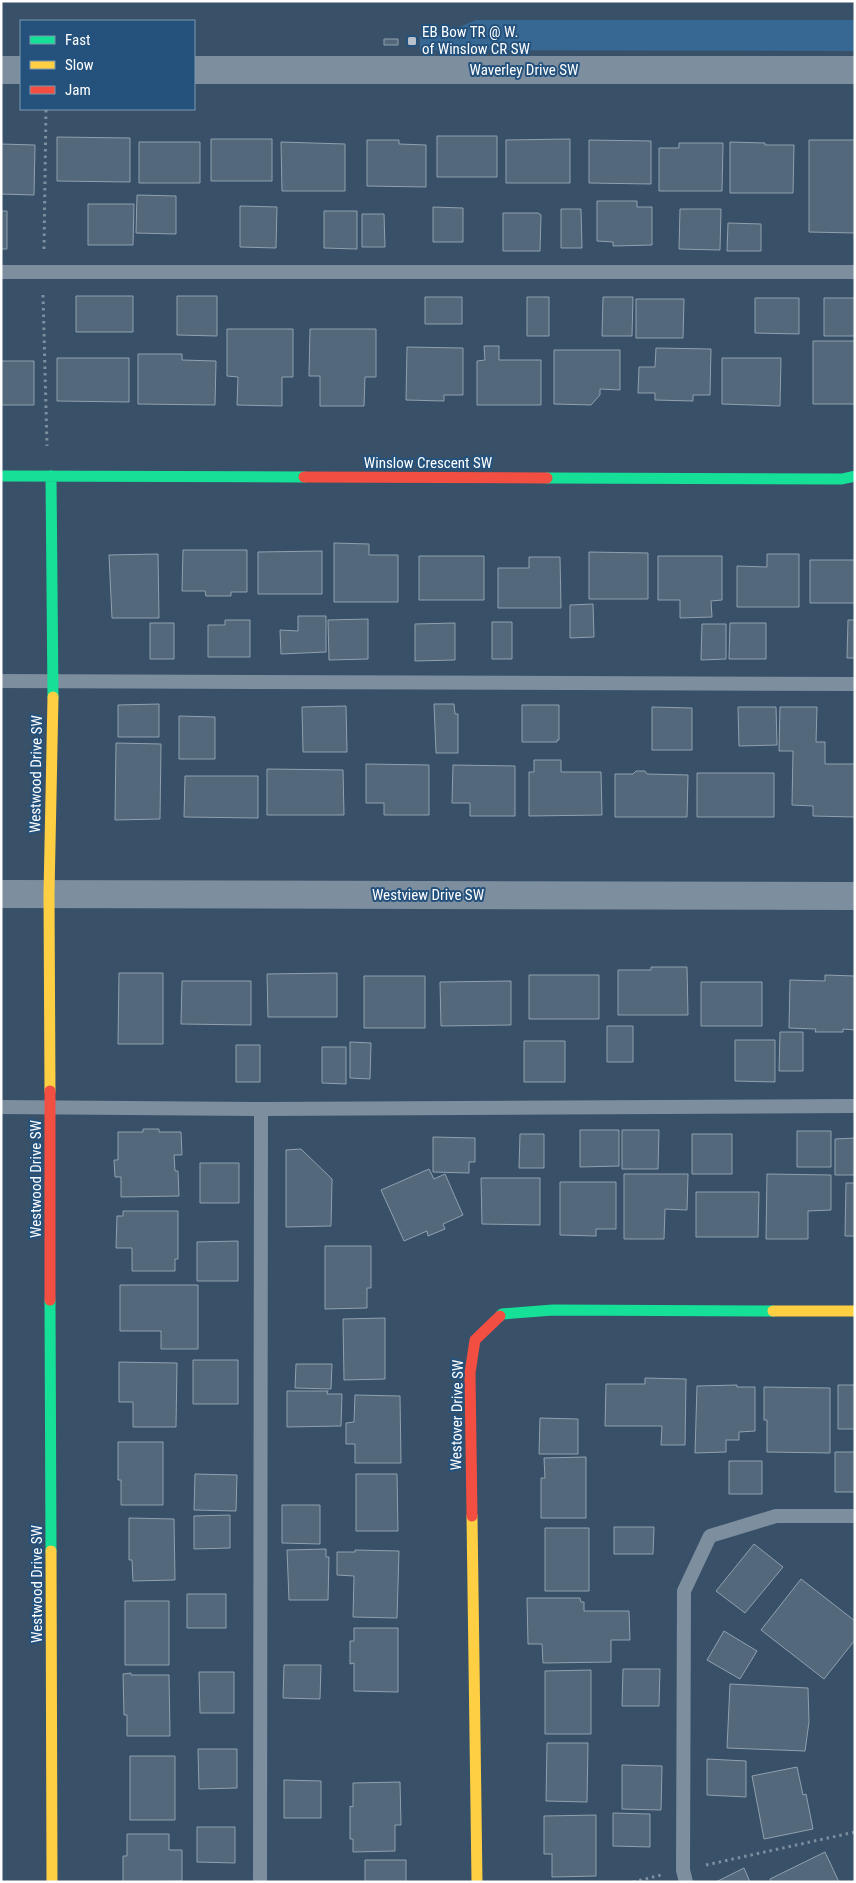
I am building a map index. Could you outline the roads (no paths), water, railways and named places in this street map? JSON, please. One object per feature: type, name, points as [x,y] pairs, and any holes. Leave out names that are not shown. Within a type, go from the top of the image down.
[{"type":"street","points":[[1,70],[20,70]]},
{"type":"street","name":"Waverley Drive SW","points":[[195,70],[855,70]]},
{"type":"street","name":"Winslow Crescent SW","points":[[1,476],[832,479],[855,476]]},
{"type":"street","name":"Westwood Drive SW","points":[[51,476],[53,681],[49,894],[52,1882]]},
{"type":"street","name":"Westview Drive SW","points":[[1,894],[855,896]]},
{"type":"street","name":"Westover Drive SW","points":[[477,1882],[470,1374],[475,1340],[502,1314],[553,1310],[855,1311]]},
{"type":"lane","points":[[1,272],[855,272]]},
{"type":"lane","points":[[1,681],[855,684]]},
{"type":"lane","points":[[1,1107],[261,1109],[855,1106]]},
{"type":"lane","points":[[260,1882],[261,1109]]},
{"type":"lane","points":[[684,1876],[684,1591],[710,1536],[776,1516],[855,1516]]},
{"type":"place","name":"EB Bow TR @ W. of Winslow CR SW","points":[[412,41]]}]
